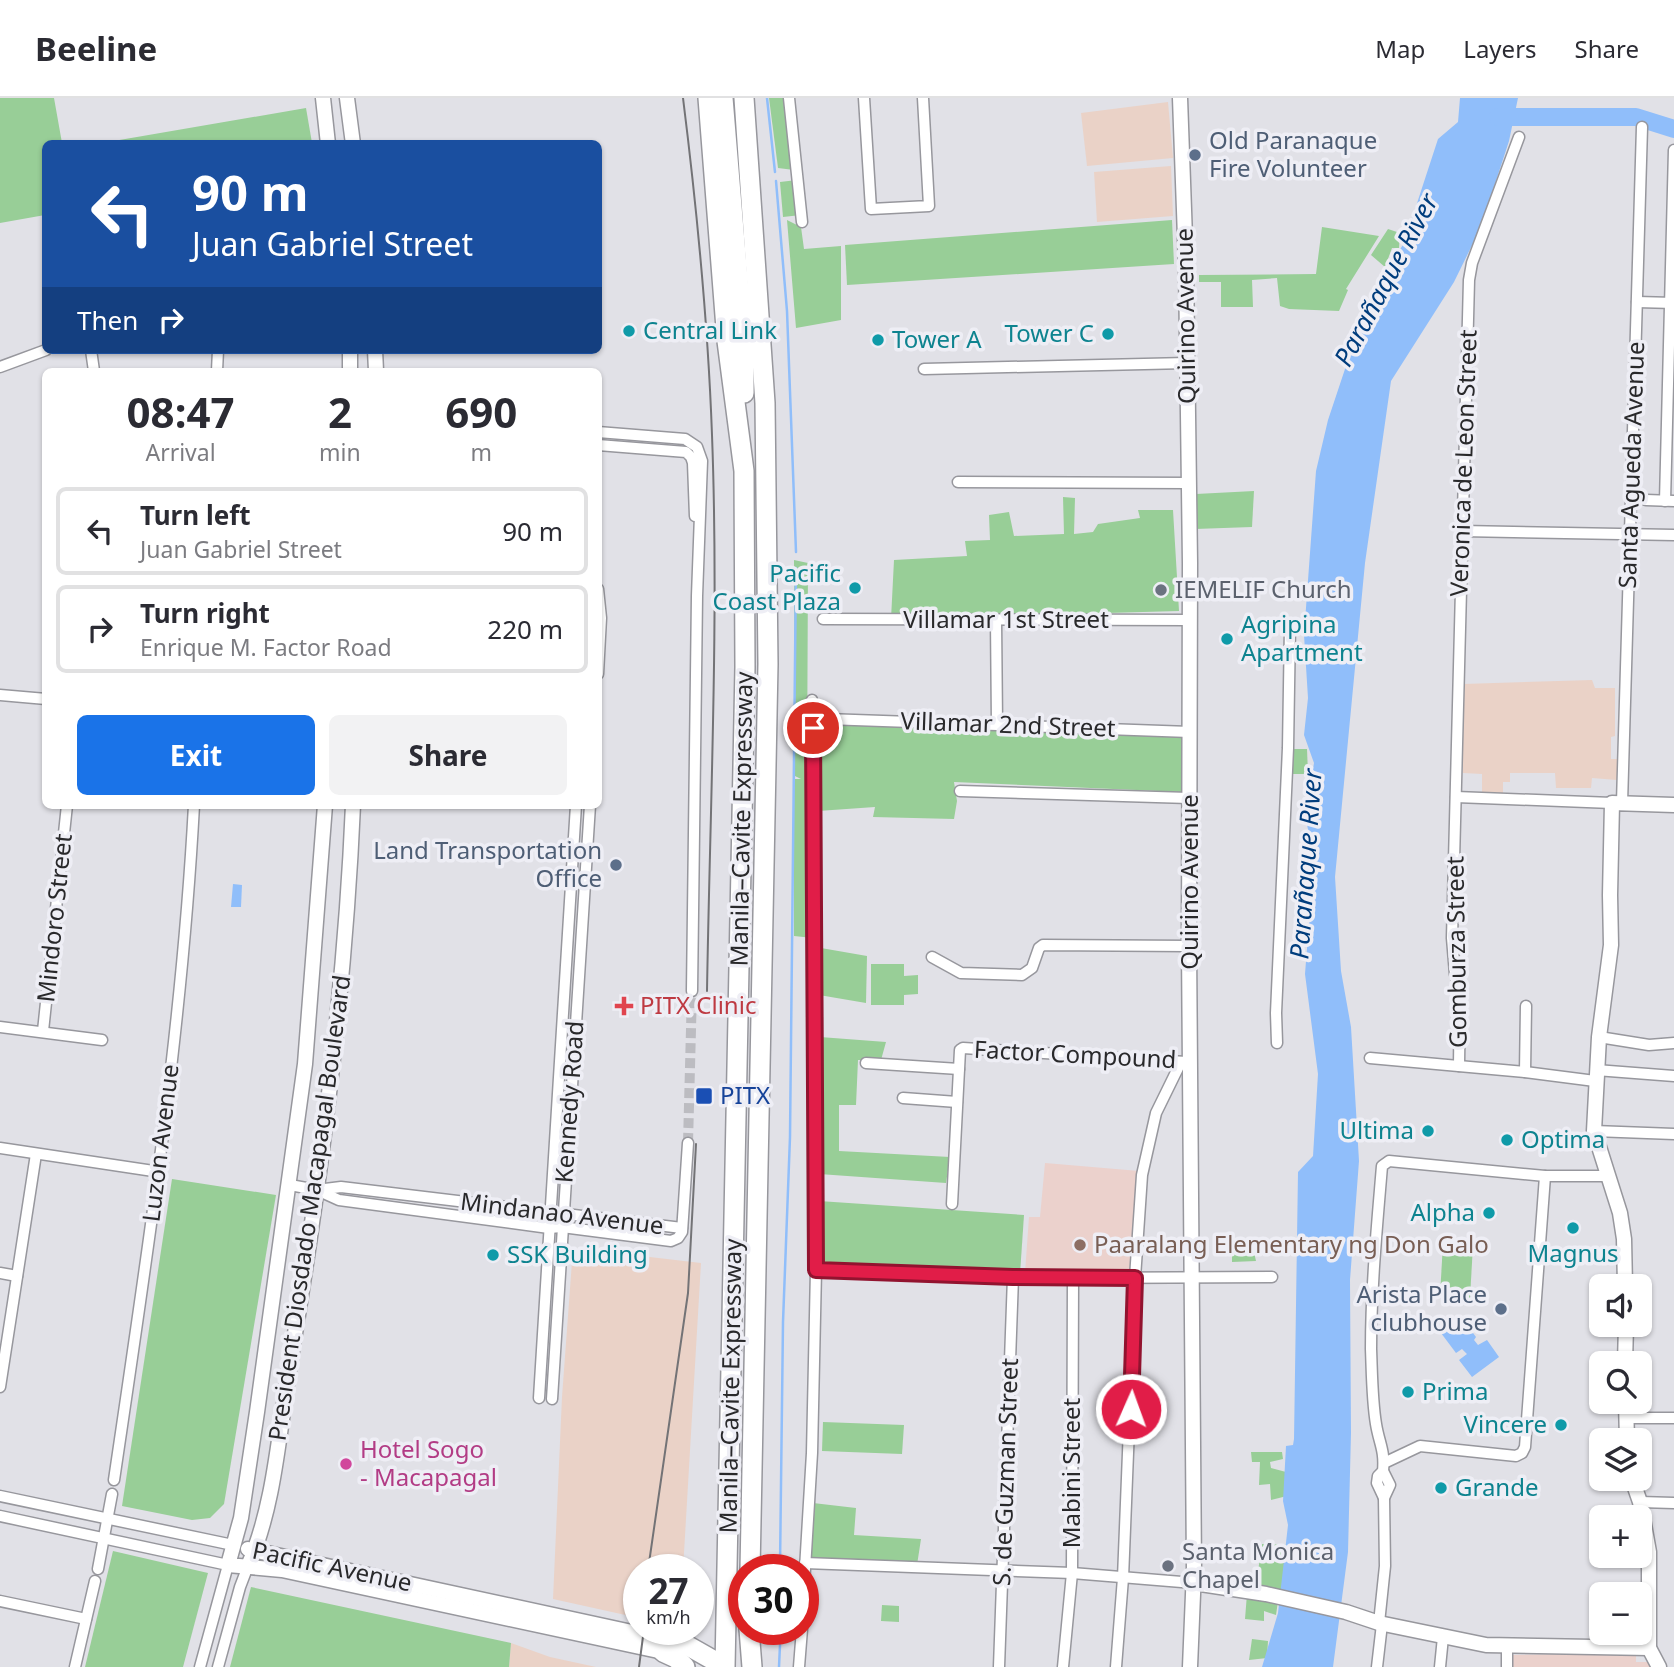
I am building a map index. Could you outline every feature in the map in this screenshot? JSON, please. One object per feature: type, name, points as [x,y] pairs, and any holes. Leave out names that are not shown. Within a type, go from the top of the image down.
[{"type":"highway","name":"Manila–Cavite Expressway","points":[[708,98],[727,341],[744,471],[745,667],[721,1663]]},
{"type":"highway","points":[[723,98],[744,351],[744,471]]},
{"type":"highway","name":"Manila–Cavite Expressway","points":[[743,98],[765,403],[768,652],[750,1554]]},
{"type":"highway","points":[[663,1645],[690,1647],[721,1663]]},
{"type":"highway","points":[[663,1645],[685,1667]]},
{"type":"highway","points":[[751,1645],[752,1667]]},
{"type":"main road","name":"Quirino Avenue","points":[[1180,98],[1190,620],[1189,946],[1185,1062],[1192,1277],[1194,1583],[1190,1667]]},
{"type":"main road","points":[[328,140],[324,104],[348,102],[353,140]]},
{"type":"main road","points":[[1625,1274],[1625,1240],[1620,1213],[1594,1131],[1599,1037],[1611,958],[1617,803],[1674,804]]},
{"type":"main road","name":"President Diosdado Macapagal Boulevard","points":[[228,1564],[242,1511],[306,1064],[326,809]]},
{"type":"main road","name":"President Diosdado Macapagal Boulevard","points":[[248,1566],[263,1523],[273,1470],[317,1190],[345,953],[353,809]]},
{"type":"main road","points":[[1626,1414],[1626,1428]]},
{"type":"main road","points":[[1636,1491],[1649,1552],[1649,1648],[1660,1667]]},
{"type":"main road","name":"Pacific Avenue","points":[[233,1545],[623,1636]]},
{"type":"main road","name":"Pacific Avenue","points":[[228,1564],[282,1570],[623,1637]]},
{"type":"main road","points":[[1194,1583],[1266,1594],[1443,1637],[1507,1646],[1649,1648]]},
{"type":"street","points":[[789,98],[802,222]]},
{"type":"street","points":[[864,98],[871,209],[929,206],[923,98]]},
{"type":"street","name":"Santa Agueda Avenue","points":[[1617,803],[1630,533],[1642,127]]},
{"type":"street","name":"Veronica de Leon Street","points":[[1456,797],[1469,279],[1472,263],[1519,137]]},
{"type":"street","points":[[1646,500],[1670,501],[1674,150]]},
{"type":"street","points":[[1637,302],[1673,303]]},
{"type":"street","points":[[0,367],[42,351]]},
{"type":"street","points":[[924,369],[1187,363]]},
{"type":"street","points":[[602,433],[682,438],[697,447],[702,457],[692,991]]},
{"type":"street","points":[[602,445],[678,450],[691,457],[694,463],[698,575]]},
{"type":"street","points":[[958,482],[1188,483]]},
{"type":"street","points":[[1462,531],[1674,534]]},
{"type":"street","name":"Villamar 1st Street","points":[[823,619],[1190,620]]},
{"type":"street","points":[[996,620],[997,724]]},
{"type":"street","points":[[1278,1043],[1276,1013],[1290,626]]},
{"type":"street","points":[[0,695],[42,699]]},
{"type":"street","points":[[806,1554],[812,1454],[816,1270],[812,700]]},
{"type":"street","name":"Villamar 2nd Street","points":[[826,719],[1190,732]]},
{"type":"street","points":[[960,791],[1189,798]]},
{"type":"street","points":[[1456,797],[1617,803]]},
{"type":"street","name":"Gomburza Street","points":[[1456,797],[1452,938],[1455,974],[1460,988],[1459,1066]]},
{"type":"street","name":"Mindoro Street","points":[[43,1031],[67,809]]},
{"type":"street","name":"Luzon Avenue","points":[[114,1480],[160,1172],[194,809]]},
{"type":"street","name":"Kennedy Road","points":[[539,1398],[576,809]]},
{"type":"street","name":"Kennedy Road","points":[[552,1399],[590,809]]},
{"type":"street","points":[[932,957],[961,973],[1022,975],[1032,968],[1039,948],[1043,945],[1189,946]]},
{"type":"street","points":[[565,974],[579,976]]},
{"type":"street","points":[[1525,1072],[1526,1006]]},
{"type":"street","points":[[0,1027],[102,1040]]},
{"type":"street","points":[[1599,1037],[1649,1045],[1674,1044]]},
{"type":"street","name":"Factor Compound","points":[[959,1069],[960,1049],[963,1048],[1185,1062]]},
{"type":"street","name":"Gomburza Street","points":[[1370,1058],[1525,1072],[1674,1076]]},
{"type":"street","points":[[1116,1667],[1123,1578],[1135,1278],[1144,1166],[1156,1113],[1185,1062]]},
{"type":"street","points":[[866,1063],[959,1069],[952,1204]]},
{"type":"street","points":[[558,1087],[571,1087]]},
{"type":"street","points":[[903,1098],[957,1102]]},
{"type":"street","points":[[1594,1131],[1674,1134]]},
{"type":"street","points":[[682,1228],[688,1143]]},
{"type":"street","points":[[0,1148],[160,1172]]},
{"type":"street","points":[[0,1387],[36,1154]]},
{"type":"street","points":[[1384,1467],[1383,1444],[1377,1427],[1371,1349],[1382,1166],[1389,1161],[1545,1176],[1608,1176]]},
{"type":"street","points":[[1377,1667],[1385,1566],[1384,1498],[1377,1483],[1384,1467],[1420,1446],[1516,1456],[1522,1453],[1525,1447],[1545,1176]]},
{"type":"street","name":"Mindanao Avenue","points":[[290,1185],[317,1190],[339,1200],[549,1228],[562,1227],[671,1241],[678,1238],[682,1228],[341,1188],[317,1190]]},
{"type":"street","points":[[816,1270],[1073,1278],[1272,1277]]},
{"type":"street","points":[[0,1273],[17,1276]]},
{"type":"street","name":"S. de Guzman Street","points":[[999,1667],[1013,1277]]},
{"type":"street","name":"Mabini Street","points":[[1063,1667],[1072,1573],[1073,1278]]},
{"type":"street","points":[[1626,1418],[1674,1418]]},
{"type":"street","points":[[98,1569],[112,1493]]},
{"type":"street","name":"Pacific Avenue","points":[[0,1496],[233,1545]]},
{"type":"street","points":[[1640,1502],[1674,1503]]},
{"type":"street","name":"Pacific Avenue","points":[[0,1516],[228,1564]]},
{"type":"street","points":[[819,1563],[1072,1573],[1194,1583]]},
{"type":"street","points":[[200,1667],[228,1564]]},
{"type":"street","points":[[218,1667],[248,1566]]},
{"type":"street","points":[[75,1667],[95,1581]]},
{"type":"street","points":[[0,1601],[86,1619]]},
{"type":"street","points":[[1440,1667],[1443,1637]]},
{"type":"street","points":[[799,1667],[801,1645]]},
{"type":"street","points":[[1507,1646],[1507,1667]]},
{"type":"shaded area","points":[[1168,102],[1173,158],[1087,166],[1081,113]]},
{"type":"shaded area","points":[[1171,166],[1173,216],[1097,222],[1094,172]]},
{"type":"shaded area","points":[[1592,680],[1595,688],[1615,688],[1615,736],[1611,737],[1611,759],[1617,759],[1617,780],[1592,778],[1591,788],[1556,788],[1555,773],[1510,773],[1510,782],[1503,782],[1503,793],[1482,793],[1482,774],[1463,773],[1463,684]]},
{"type":"shaded area","name":"Paaralang Elementary ng Don Galo","points":[[1045,1163],[1139,1171],[1129,1273],[1025,1273],[1029,1217],[1040,1217]]},
{"type":"shaded area","points":[[573,1248],[701,1263],[684,1554],[623,1554],[623,1614],[553,1599],[562,1397]]},
{"type":"shaded area","points":[[511,1643],[550,1657],[596,1667],[509,1667]]},
{"type":"shaded area","points":[[1636,1653],[1636,1662],[1651,1662],[1653,1667],[1512,1667],[1511,1655]]},
{"type":"green space","points":[[0,98],[54,98],[61,140],[42,140],[42,216],[0,223]]},
{"type":"green space","points":[[769,98],[787,98],[794,170],[778,168]]},
{"type":"green space","points":[[306,108],[311,140],[119,140]]},
{"type":"green space","points":[[797,180],[801,215],[783,217],[780,182]]},
{"type":"green space","points":[[787,220],[801,227],[804,249],[841,246],[841,320],[796,328]]},
{"type":"green space","points":[[1172,220],[1174,264],[847,285],[845,245]]},
{"type":"green space","points":[[1322,227],[1379,236],[1346,289],[1348,290],[1339,311],[1289,309],[1280,306],[1277,278],[1252,280],[1253,307],[1221,307],[1221,282],[1199,282],[1199,275],[1316,274]]},
{"type":"green space","points":[[1388,229],[1400,233],[1399,248],[1392,248],[1385,267],[1371,255]]},
{"type":"green space","points":[[1254,491],[1252,527],[1195,529],[1196,494]]},
{"type":"green space","points":[[1063,497],[1075,498],[1074,534],[1093,532],[1098,524],[1140,518],[1138,510],[1173,510],[1179,611],[891,619],[894,560],[967,556],[965,541],[990,540],[989,515],[1009,512],[1014,536],[1064,534]]},
{"type":"green space","points":[[794,560],[808,563],[807,780],[810,781],[813,938],[794,936],[794,779],[801,779],[795,776]]},
{"type":"green space","points":[[820,724],[1182,736],[1182,792],[954,782],[957,801],[954,819],[873,817],[875,807],[818,811]]},
{"type":"green space","points":[[1288,749],[1307,749],[1308,774],[1289,774]]},
{"type":"green space","points":[[821,948],[867,956],[866,1003],[819,995]]},
{"type":"green space","points":[[871,964],[904,964],[904,976],[918,975],[918,994],[904,995],[904,1005],[871,1005]]},
{"type":"green space","points":[[820,1037],[886,1042],[881,1060],[858,1060],[856,1105],[839,1105],[839,1151],[950,1157],[946,1183],[819,1174]]},
{"type":"green space","points":[[172,1179],[276,1195],[224,1504],[210,1518],[192,1520],[122,1506]]},
{"type":"green space","points":[[819,1201],[1024,1215],[1020,1274],[819,1266]]},
{"type":"green space","points":[[1443,1243],[1473,1245],[1470,1298],[1440,1296]]},
{"type":"green space","points":[[1232,1247],[1253,1248],[1256,1261],[1232,1262]]},
{"type":"green space","points":[[823,1422],[904,1425],[902,1454],[822,1451]]},
{"type":"green space","points":[[1251,1452],[1282,1452],[1283,1459],[1270,1462],[1271,1468],[1286,1472],[1287,1496],[1271,1500],[1270,1484],[1259,1485],[1260,1462],[1252,1462]]},
{"type":"green space","points":[[813,1503],[856,1508],[854,1535],[921,1539],[917,1565],[819,1560],[819,1554],[810,1554]]},
{"type":"green space","points":[[1262,1544],[1294,1545],[1282,1590],[1256,1585]]},
{"type":"green space","points":[[113,1551],[208,1573],[183,1667],[85,1667]]},
{"type":"green space","points":[[251,1587],[511,1643],[509,1667],[230,1667]]},
{"type":"green space","points":[[1247,1594],[1278,1601],[1276,1615],[1264,1611],[1264,1621],[1245,1619]]},
{"type":"green space","points":[[882,1605],[899,1606],[899,1622],[881,1621]]},
{"type":"green space","points":[[1252,1639],[1268,1641],[1267,1658],[1249,1660]]},
{"type":"water","name":"Parañaque River","points":[[1460,98],[1518,98],[1509,141],[1481,227],[1454,282],[1391,381],[1365,563],[1335,877],[1341,971],[1351,1027],[1359,1161],[1350,1280],[1351,1433],[1348,1552],[1333,1667],[1262,1667],[1278,1613],[1288,1525],[1283,1501],[1286,1446],[1293,1445],[1294,1439],[1298,1172],[1313,1156],[1318,1074],[1305,974],[1314,858],[1305,815],[1314,763],[1304,735],[1308,698],[1304,635],[1316,471],[1328,420],[1367,303],[1404,243],[1438,139],[1458,122]]},
{"type":"water","points":[[233,884],[242,885],[241,907],[231,907]]},
{"type":"water","points":[[1461,1317],[1476,1337],[1474,1340],[1478,1345],[1487,1340],[1499,1357],[1472,1377],[1459,1360],[1467,1354],[1462,1349],[1456,1353],[1441,1333]]},
{"type":"waterway","points":[[767,98],[775,172]]},
{"type":"waterway","points":[[1498,117],[1636,117],[1674,129]]},
{"type":"waterway","points":[[776,181],[787,311],[796,552]]},
{"type":"waterway","points":[[780,1554],[783,1322],[790,1137],[796,568]]},
{"type":"waterway","points":[[779,1667],[780,1645]]},
{"type":"tunnel","points":[[688,1143],[692,991]]},
{"type":"tram line","points":[[683,98],[705,309],[714,504],[707,991]]},
{"type":"tram line","points":[[650,1554],[688,1293],[696,1144]]},
{"type":"tram line","points":[[639,1667],[642,1645]]},
{"type":"place","name":"Old Paranaque Fire Volunteer","points":[[1195,155]]},
{"type":"place","name":"Central Link","points":[[629,331]]},
{"type":"place","name":"Tower C","points":[[1108,334]]},
{"type":"place","name":"Tower A","points":[[878,340]]},
{"type":"place","name":"Pacific Coast Plaza","points":[[855,588]]},
{"type":"place","name":"IEMELIF Church","points":[[1161,590]]},
{"type":"place","name":"Agripina Apartment","points":[[1227,639]]},
{"type":"place","name":"Land Transportation Office","points":[[616,865]]},
{"type":"place","name":"PITX Clinic","points":[[624,1006]]},
{"type":"place","name":"PITX","points":[[704,1096]]},
{"type":"place","name":"Ultima","points":[[1428,1131]]},
{"type":"place","name":"Optima","points":[[1507,1140]]},
{"type":"place","name":"Alpha","points":[[1489,1213]]},
{"type":"place","name":"Magnus","points":[[1573,1228]]},
{"type":"place","name":"Paaralang Elementary ng Don Galo","points":[[1080,1245]]},
{"type":"place","name":"SSK Building","points":[[493,1255]]},
{"type":"place","name":"Arista Place clubhouse","points":[[1501,1309]]},
{"type":"place","name":"Prima","points":[[1408,1392]]},
{"type":"place","name":"Vincere","points":[[1561,1425]]},
{"type":"place","name":"Hotel Sogo - Macapagal","points":[[346,1464]]},
{"type":"place","name":"Grande","points":[[1441,1488]]},
{"type":"place","name":"Santa Monica Chapel","points":[[1168,1566]]},
{"type":"route","points":[[813,728],[816,1270],[1135,1278],[1131,1409]]}]
